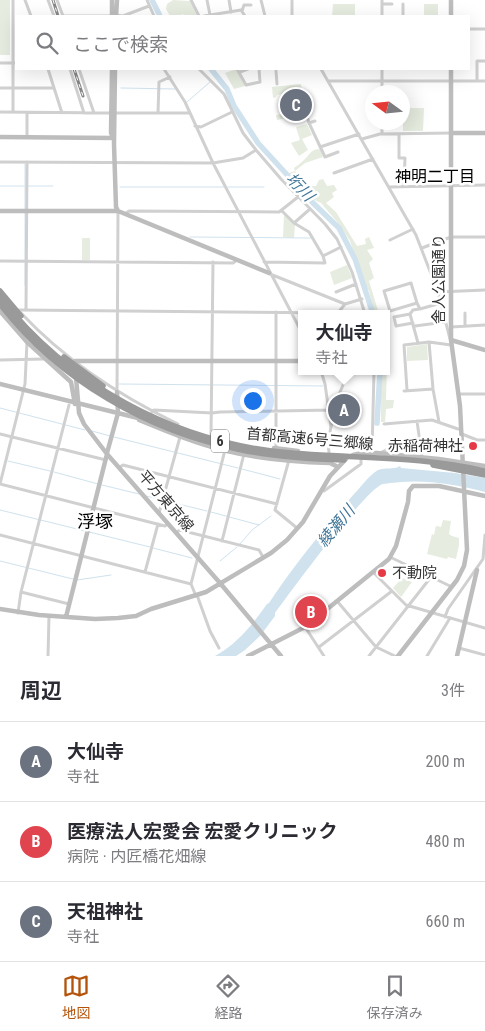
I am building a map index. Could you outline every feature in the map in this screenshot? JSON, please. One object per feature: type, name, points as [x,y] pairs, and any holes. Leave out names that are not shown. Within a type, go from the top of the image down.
[{"type":"highway","name":"首都高速6号三郷線","points":[[0,292],[34,335],[83,376],[120,400],[166,423],[216,440],[272,451],[426,460],[457,464],[485,471]]},
{"type":"highway","name":"首都高速6号三郷線","points":[[0,308],[13,324],[51,362],[95,394],[132,415],[194,438],[242,451],[292,457],[426,464],[456,468],[485,475]]},
{"type":"main road","points":[[112,0],[114,15]]},
{"type":"main road","points":[[114,15],[117,0]]},
{"type":"main road","points":[[451,0],[451,15]]},
{"type":"main road","points":[[114,70],[114,162],[116,207],[118,211]]},
{"type":"main road","name":"舎人公園通り","points":[[397,656],[452,587],[462,570],[467,554],[462,432],[459,394],[451,342],[452,70]]},
{"type":"main road","points":[[452,133],[485,133]]},
{"type":"main road","points":[[0,137],[114,138]]},
{"type":"main road","points":[[0,211],[118,211],[270,273]]},
{"type":"main road","name":"平方東京線","points":[[0,292],[71,365],[75,373],[76,402],[81,425],[93,436],[177,532],[281,656]]},
{"type":"main road","name":"平方東京線","points":[[0,308],[27,342],[71,382],[76,402]]},
{"type":"main road","points":[[451,342],[485,350]]},
{"type":"main road","points":[[75,361],[298,361]]},
{"type":"main road","points":[[0,384],[184,427],[246,445],[342,454],[347,458]]},
{"type":"main road","points":[[66,617],[118,413],[117,392]]},
{"type":"main road","points":[[132,415],[180,437],[225,450],[289,460],[333,463],[338,467]]},
{"type":"main road","points":[[244,454],[246,445]]},
{"type":"main road","points":[[306,461],[307,452]]},
{"type":"main road","points":[[315,462],[347,458],[372,452],[422,457],[463,466],[485,466]]},
{"type":"main road","points":[[0,609],[18,613],[95,619],[131,617],[196,596],[278,548],[298,529],[322,490],[338,467],[347,458]]},
{"type":"main road","points":[[250,656],[306,627],[390,557],[397,542],[411,487],[433,485],[464,489],[485,496]]},
{"type":"main road","points":[[457,656],[477,570]]},
{"type":"street","points":[[13,112],[15,63],[14,0]]},
{"type":"street","points":[[25,0],[31,15]]},
{"type":"street","points":[[48,0],[54,15]]},
{"type":"street","points":[[57,0],[63,15]]},
{"type":"street","points":[[147,0],[154,15]]},
{"type":"street","points":[[191,0],[198,15]]},
{"type":"street","points":[[207,0],[210,15],[242,11]]},
{"type":"street","points":[[229,0],[230,12]]},
{"type":"street","points":[[261,0],[266,15]]},
{"type":"street","points":[[292,0],[292,15]]},
{"type":"street","points":[[382,15],[382,2],[392,4]]},
{"type":"street","points":[[404,4],[404,15]]},
{"type":"street","points":[[244,15],[242,11],[244,5],[251,5]]},
{"type":"street","points":[[126,15],[149,6]]},
{"type":"street","points":[[470,29],[485,29]]},
{"type":"street","points":[[477,81],[477,60],[485,60]]},
{"type":"street","points":[[0,63],[15,63]]},
{"type":"street","points":[[48,70],[62,113]]},
{"type":"street","points":[[70,70],[84,113]]},
{"type":"street","points":[[79,70],[94,113]]},
{"type":"street","points":[[166,70],[185,102],[212,163],[298,326]]},
{"type":"street","points":[[200,70],[219,88],[243,133],[256,150],[298,198],[330,230],[341,247],[365,310]]},
{"type":"street","points":[[239,70],[246,85],[260,82],[259,70]]},
{"type":"street","points":[[322,70],[413,229],[438,292],[451,342],[404,345],[405,391],[433,389]]},
{"type":"street","points":[[382,70],[382,85]]},
{"type":"street","points":[[276,71],[277,84]]},
{"type":"street","points":[[158,113],[159,82],[170,77]]},
{"type":"street","points":[[328,81],[485,81]]},
{"type":"street","points":[[0,88],[54,88]]},
{"type":"street","points":[[305,109],[309,123],[325,157],[338,152]]},
{"type":"street","points":[[0,112],[190,114]]},
{"type":"street","points":[[27,112],[27,138]]},
{"type":"street","points":[[195,126],[202,128],[232,112]]},
{"type":"street","points":[[309,123],[315,121]]},
{"type":"street","points":[[362,139],[382,134],[452,133]]},
{"type":"street","points":[[320,147],[359,134]]},
{"type":"street","points":[[399,134],[399,158],[404,158],[404,186]]},
{"type":"street","points":[[0,162],[212,163],[243,158],[256,150]]},
{"type":"street","points":[[334,173],[373,159]]},
{"type":"street","points":[[26,310],[27,162]]},
{"type":"street","points":[[389,187],[485,185]]},
{"type":"street","points":[[126,214],[129,211],[282,211],[298,198]]},
{"type":"street","points":[[294,223],[310,209]]},
{"type":"street","points":[[117,392],[118,211]]},
{"type":"street","points":[[264,262],[325,263],[323,256],[308,232],[294,223],[282,211]]},
{"type":"street","points":[[390,240],[413,229]]},
{"type":"street","points":[[422,248],[452,237],[485,237]]},
{"type":"street","points":[[323,256],[341,247]]},
{"type":"street","points":[[0,261],[233,262],[236,260]]},
{"type":"street","points":[[212,436],[213,262]]},
{"type":"street","points":[[270,273],[344,304],[362,299]]},
{"type":"street","points":[[390,310],[384,291],[411,283],[419,309]]},
{"type":"street","points":[[336,292],[356,284]]},
{"type":"street","points":[[438,292],[485,290]]},
{"type":"street","points":[[0,292],[19,310],[37,332],[117,392],[152,412],[184,427]]},
{"type":"street","points":[[390,311],[417,303]]},
{"type":"street","points":[[340,310],[344,304]]},
{"type":"street","points":[[441,304],[447,311],[451,311]]},
{"type":"street","points":[[441,304],[413,310],[410,314],[394,317],[396,326],[445,322]]},
{"type":"street","points":[[19,310],[298,312]]},
{"type":"street","points":[[276,312],[276,449]]},
{"type":"street","points":[[465,313],[465,325]]},
{"type":"street","points":[[410,314],[418,343]]},
{"type":"street","points":[[451,327],[485,325]]},
{"type":"street","points":[[27,342],[24,390],[0,484],[166,526],[169,523]]},
{"type":"street","points":[[429,342],[433,389],[439,422]]},
{"type":"street","points":[[0,360],[44,359]]},
{"type":"street","points":[[322,375],[331,427]]},
{"type":"street","points":[[329,453],[328,441],[338,394],[347,375]]},
{"type":"street","points":[[372,452],[374,375]]},
{"type":"street","points":[[459,394],[485,394]]},
{"type":"street","points":[[18,613],[21,592],[69,405]]},
{"type":"street","points":[[152,412],[154,410],[212,414],[275,410],[329,410]]},
{"type":"street","points":[[384,424],[432,420],[477,440],[485,440]]},
{"type":"street","points":[[417,421],[422,457]]},
{"type":"street","points":[[0,434],[106,460]]},
{"type":"street","points":[[159,513],[180,437]]},
{"type":"street","points":[[219,648],[191,584],[225,450]]},
{"type":"street","points":[[322,490],[361,464],[362,453]]},
{"type":"street","points":[[222,541],[244,454]]},
{"type":"street","points":[[289,460],[275,510],[298,529]]},
{"type":"street","points":[[120,467],[123,465],[277,504]]},
{"type":"street","points":[[145,572],[158,524]]},
{"type":"street","points":[[177,532],[180,530],[260,550],[264,557]]},
{"type":"street","points":[[0,535],[191,584]]},
{"type":"street","points":[[446,617],[448,609],[477,570],[484,556],[485,535]]},
{"type":"street","points":[[390,557],[452,587]]},
{"type":"street","points":[[373,572],[408,606],[485,628]]},
{"type":"street","points":[[369,656],[431,577]]},
{"type":"street","points":[[319,648],[392,591]]},
{"type":"street","points":[[21,592],[69,604]]},
{"type":"street","points":[[338,601],[376,647],[397,656]]},
{"type":"street","points":[[48,656],[49,616]]},
{"type":"street","points":[[427,656],[450,618]]},
{"type":"street","points":[[306,627],[324,656]]},
{"type":"street","points":[[459,648],[485,655]]},
{"type":"shaded area","points":[[0,0],[10,0],[10,55],[0,55]]},
{"type":"shaded area","points":[[173,0],[190,1],[197,15],[169,15],[166,9],[167,4]]},
{"type":"shaded area","points":[[333,4],[355,4],[355,15],[332,15]]},
{"type":"shaded area","points":[[424,4],[438,4],[438,15],[424,15]]},
{"type":"shaded area","points":[[237,70],[245,86],[234,89],[225,73]]},
{"type":"shaded area","points":[[301,84],[302,93],[293,94],[293,92],[277,95],[273,98],[272,87]]},
{"type":"shaded area","points":[[300,98],[300,102],[296,104],[299,108],[291,110],[292,117],[277,120],[276,115],[284,114],[284,111],[288,110],[291,99]]},
{"type":"shaded area","points":[[410,108],[424,108],[423,131],[403,131],[410,130]]},
{"type":"shaded area","points":[[307,124],[312,135],[302,139],[308,150],[299,156],[291,143],[300,140],[296,127]]},
{"type":"shaded area","points":[[320,149],[323,157],[305,163],[295,171],[294,168],[312,151]]},
{"type":"shaded area","points":[[295,171],[312,186],[316,186],[319,180],[323,179],[327,186],[334,185],[337,190],[332,193],[334,197],[326,203],[336,212],[357,246],[366,244],[365,239],[369,237],[374,248],[367,250],[373,259],[369,263],[374,278],[369,281],[378,310],[373,310],[369,291],[365,286],[350,241],[321,203],[312,199],[289,173]]},
{"type":"shaded area","points":[[284,215],[295,225],[294,238],[283,237]]},
{"type":"shaded area","points":[[82,238],[90,238],[90,260],[82,260]]},
{"type":"shaded area","points":[[347,265],[352,278],[334,285],[330,272]]},
{"type":"shaded area","points":[[427,344],[428,360],[407,361],[407,347]]},
{"type":"shaded area","points":[[381,375],[387,375],[386,400],[394,400],[393,408],[386,409],[385,422],[381,422]]},
{"type":"shaded area","points":[[443,520],[451,521],[449,534],[459,538],[456,559],[448,557],[447,559],[427,554],[432,534],[434,535],[436,526],[441,527]]},
{"type":"shaded area","points":[[402,578],[412,582],[401,597],[393,588]]},
{"type":"water","name":"綾瀬川","points":[[400,466],[401,468],[485,478],[485,492],[434,482],[409,481],[383,484],[374,490],[345,521],[275,613],[275,616],[260,636],[236,656],[215,656],[238,639],[250,626],[310,547],[368,478],[378,470]]},
{"type":"waterway","name":"垳川","points":[[152,0],[160,15]]},
{"type":"waterway","name":"垳川","points":[[212,70],[227,89],[234,106],[258,143],[312,202],[339,228],[355,259],[372,310]]},
{"type":"waterway","points":[[187,102],[210,82]]},
{"type":"waterway","points":[[121,88],[175,89]]},
{"type":"waterway","points":[[25,164],[25,285]]},
{"type":"waterway","points":[[0,186],[24,186]]},
{"type":"waterway","points":[[28,186],[53,186]]},
{"type":"waterway","points":[[120,187],[224,187]]},
{"type":"waterway","points":[[228,187],[264,187]]},
{"type":"waterway","points":[[190,237],[311,238]]},
{"type":"waterway","name":"垳川","points":[[377,423],[380,375]]},
{"type":"waterway","points":[[119,384],[323,386]]},
{"type":"waterway","points":[[0,408],[85,430]]},
{"type":"waterway","points":[[92,431],[110,436]]},
{"type":"waterway","points":[[114,437],[238,468]]},
{"type":"waterway","points":[[8,461],[50,471]]},
{"type":"waterway","points":[[242,469],[280,479]]},
{"type":"waterway","points":[[54,472],[98,484]]},
{"type":"waterway","points":[[102,485],[139,494]]},
{"type":"waterway","points":[[146,496],[207,511]]},
{"type":"waterway","points":[[0,510],[150,547]]},
{"type":"waterway","points":[[211,512],[259,525]]},
{"type":"waterway","points":[[240,544],[252,530],[271,516]]},
{"type":"waterway","points":[[220,561],[237,547]]},
{"type":"waterway","points":[[153,548],[192,558]]},
{"type":"waterway","points":[[0,561],[73,579]]},
{"type":"waterway","points":[[77,580],[111,575]]},
{"type":"railway","points":[[53,0],[58,15]]},
{"type":"railway","points":[[74,70],[83,96]]},
{"type":"place","name":"天祖神社","points":[[296,105]]},
{"type":"place","name":"大仙寺","points":[[344,410]]},
{"type":"place","name":"赤稲荷神社","points":[[473,446]]},
{"type":"place","name":"不動院","points":[[382,573]]},
{"type":"place","name":"医療法人宏愛会 宏愛クリニック","points":[[311,612]]},
{"type":"district","name":"神明二丁目","points":[[435,176]]},
{"type":"district","name":"浮塚","points":[[95,521]]}]
